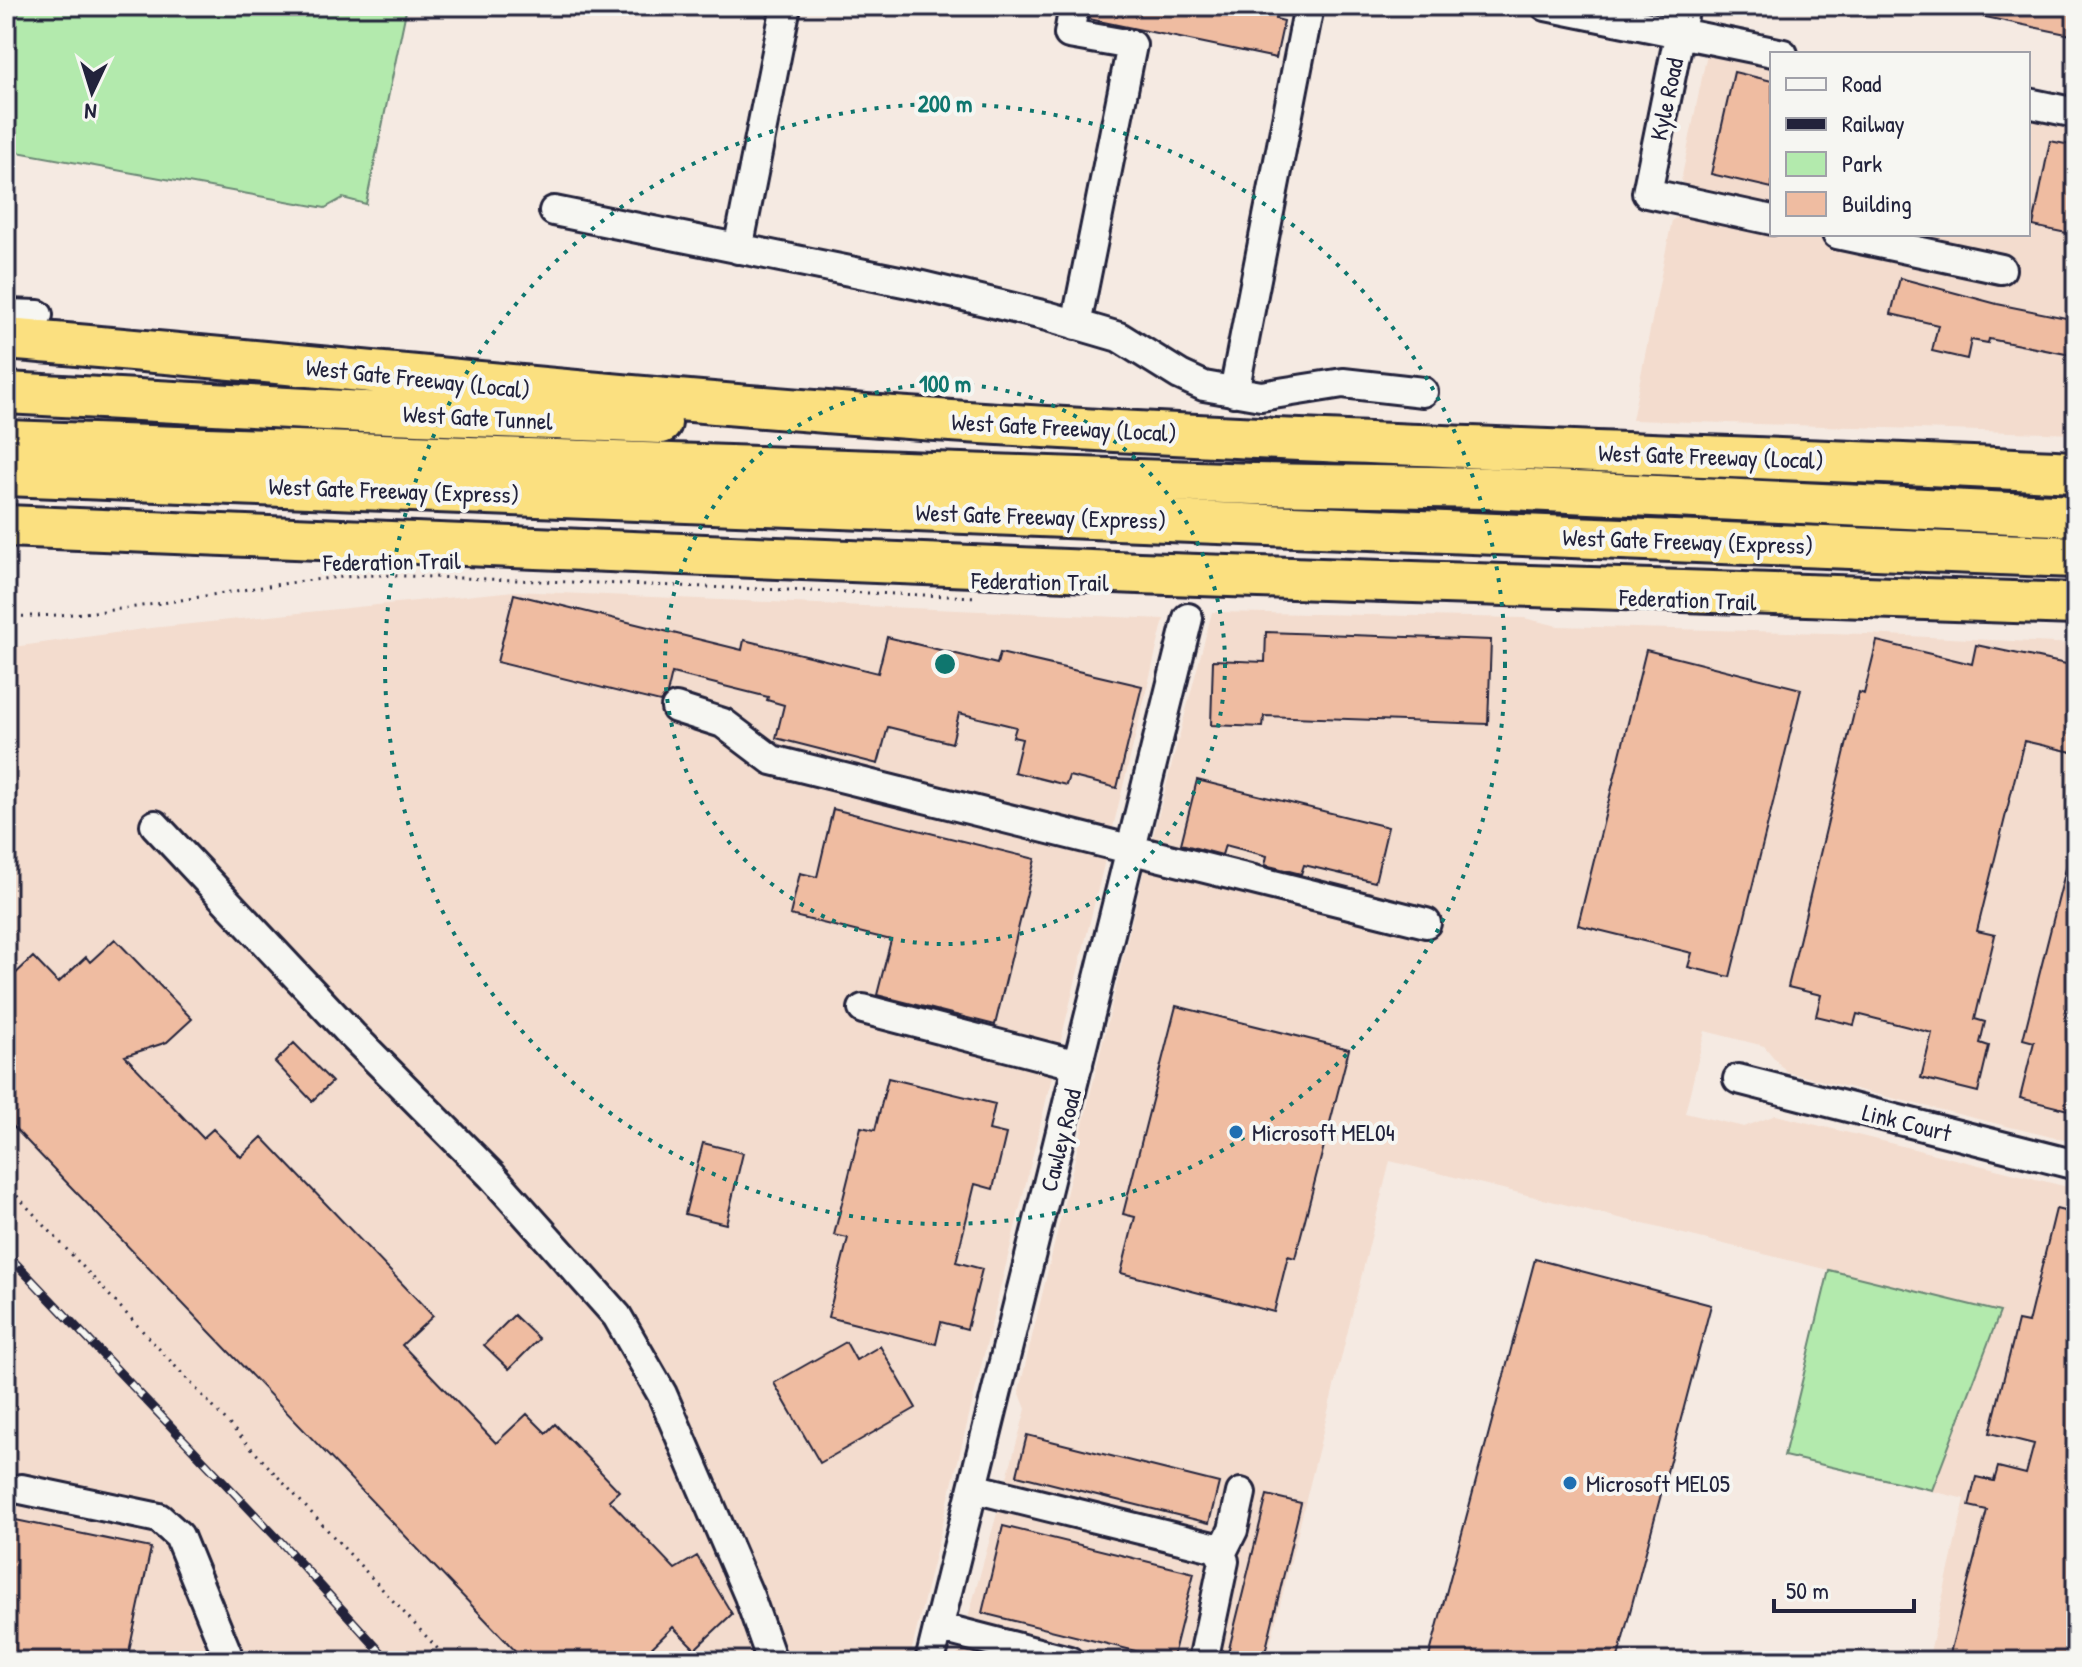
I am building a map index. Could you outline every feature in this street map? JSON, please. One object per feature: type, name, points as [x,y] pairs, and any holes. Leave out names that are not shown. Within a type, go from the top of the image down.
[{"type":"highway","name":"West Gate Freeway (Local)","points":[[6,339],[542,390],[950,421],[1226,437],[2076,472]]},
{"type":"highway","name":"West Gate Tunnel","points":[[6,393],[610,423],[950,421]]},
{"type":"highway","name":"West Gate Freeway (Express)","points":[[6,441],[1254,484],[1486,488],[2076,516]]},
{"type":"highway","name":"West Gate Freeway (Express)","points":[[6,475],[2076,557]]},
{"type":"highway","points":[[6,526],[1107,572],[2066,605]]},
{"type":"street","points":[[738,249],[786,6]]},
{"type":"street","points":[[1074,6],[1069,34],[1132,45],[1076,325]]},
{"type":"street","points":[[1234,392],[1309,6]]},
{"type":"street","points":[[1546,6],[1682,20],[1777,52]]},
{"type":"street","name":"Kyle Road","points":[[1682,20],[1647,193],[1770,220]]},
{"type":"street","points":[[2030,103],[2076,113]]},
{"type":"street","points":[[554,211],[914,284],[1076,325],[1119,337],[1204,386],[1234,392],[1284,395],[1317,385],[1343,383],[1423,392]]},
{"type":"street","points":[[1846,236],[2001,269]]},
{"type":"street","points":[[6,314],[38,315]]},
{"type":"street","name":"Cawley Road","points":[[930,1661],[1188,618]]},
{"type":"street","points":[[676,708],[723,723],[772,760],[1426,923]]},
{"type":"street","points":[[155,825],[352,1035],[492,1176],[617,1316],[662,1394],[749,1596],[772,1661]]},
{"type":"street","points":[[863,1009],[1078,1065]]},
{"type":"street","name":"Link Court","points":[[1738,1079],[2076,1165]]},
{"type":"street","points":[[973,1488],[1208,1543],[1222,1552]]},
{"type":"street","points":[[21,1489],[159,1518],[179,1536],[230,1661]]},
{"type":"street","points":[[1203,1661],[1224,1561],[1222,1552],[1233,1530],[1241,1493]]},
{"type":"street","points":[[938,1627],[1069,1661]]},
{"type":"path","name":"Federation Trail","points":[[6,616],[53,616],[331,577],[378,575],[990,598]]},
{"type":"path","points":[[6,1184],[449,1661]]},
{"type":"shaded area","points":[[1707,53],[1770,67],[1770,236],[2030,236],[2030,120],[2076,130],[2076,434],[1632,420],[1672,220],[1687,213],[1692,193],[1681,181]]},
{"type":"shaded area","points":[[514,591],[1164,619],[909,1661],[6,1661],[6,1382],[17,1330],[6,1318],[6,648],[151,628]]},
{"type":"shaded area","points":[[1212,612],[1524,618],[1558,626],[1866,634],[2076,644],[2076,1143],[1786,1072],[1764,1046],[1705,1031],[1685,1113],[1744,1127],[1776,1115],[2076,1189],[2076,1661],[1928,1661],[1965,1499],[1784,1456],[1828,1270],[1390,1161],[1266,1661],[956,1661],[1026,1409],[1019,1391],[1145,866]]},
{"type":"green space","points":[[6,6],[407,6],[366,204],[343,198],[325,208],[6,150]]},
{"type":"green space","points":[[1829,1270],[2000,1312],[1932,1490],[1784,1456]]},
{"type":"building","points":[[1091,6],[1278,6],[1276,19],[1284,21],[1276,58],[1089,19]]},
{"type":"building","points":[[1966,6],[2076,6],[2076,36],[1966,13]]},
{"type":"building","points":[[1734,72],[1770,81],[1770,188],[1711,174]]},
{"type":"building","points":[[2050,141],[2076,146],[2076,235],[2033,226]]},
{"type":"building","points":[[1900,278],[1997,304],[2076,320],[2076,356],[1989,339],[1988,343],[1971,340],[1967,359],[1932,351],[1938,325],[1891,314]]},
{"type":"building","points":[[514,594],[742,650],[744,640],[878,673],[887,637],[997,664],[1000,653],[1142,686],[1117,788],[1069,776],[1066,785],[1014,772],[1022,739],[1013,737],[1016,727],[959,713],[952,743],[888,727],[878,764],[776,738],[784,705],[767,700],[768,697],[672,673],[667,694],[660,702],[497,662]]},
{"type":"building","points":[[1266,632],[1491,640],[1488,724],[1264,716],[1263,727],[1211,725],[1213,660],[1265,662]]},
{"type":"building","points":[[1877,641],[1972,664],[1976,645],[2076,666],[2076,753],[2024,741],[1977,931],[1995,935],[1975,1019],[1985,1022],[1980,1043],[1989,1046],[1978,1092],[1921,1078],[1932,1033],[1857,1014],[1854,1025],[1816,1016],[1821,995],[1788,987],[1859,692],[1864,694]]},
{"type":"building","points":[[1646,650],[1801,689],[1730,977],[1688,967],[1692,953],[1578,925]]},
{"type":"building","points":[[1197,780],[1388,827],[1375,882],[1304,865],[1301,874],[1265,865],[1267,856],[1225,845],[1222,855],[1181,844]]},
{"type":"building","points":[[833,809],[1035,859],[995,1025],[877,995],[891,940],[790,915],[800,873],[817,877]]},
{"type":"building","points":[[2071,849],[2076,850],[2076,1112],[2020,1098],[2034,1042],[2023,1039]]},
{"type":"building","points":[[115,939],[192,1019],[167,1042],[125,1056],[203,1138],[213,1129],[241,1157],[262,1137],[433,1316],[402,1345],[496,1443],[527,1414],[546,1433],[555,1424],[619,1491],[609,1500],[675,1569],[697,1556],[732,1614],[695,1649],[673,1627],[638,1661],[525,1661],[6,1119],[6,983],[33,957],[58,983],[86,957],[90,962]]},
{"type":"building","name":"Microsoft MEL04","points":[[1176,1006],[1349,1049],[1295,1258],[1288,1256],[1274,1312],[1121,1273],[1135,1217],[1123,1214]]},
{"type":"building","points":[[294,1043],[332,1082],[312,1101],[275,1062]]},
{"type":"building","points":[[888,1078],[995,1104],[989,1130],[1006,1134],[993,1189],[975,1184],[956,1262],[982,1269],[967,1329],[941,1322],[936,1344],[828,1317],[848,1238],[834,1235],[861,1127],[875,1130]]},
{"type":"building","points":[[703,1143],[743,1153],[726,1224],[685,1214]]},
{"type":"building","points":[[2056,1209],[2076,1214],[2076,1633],[2069,1661],[1948,1661],[1987,1510],[1969,1506],[1976,1477],[1994,1481],[1998,1467],[2026,1474],[2034,1444],[1990,1433],[2018,1321],[2028,1323]]},
{"type":"building","name":"Microsoft MEL05","points":[[1535,1259],[1711,1305],[1617,1661],[1428,1661]]},
{"type":"building","points":[[514,1315],[539,1339],[509,1369],[484,1345]]},
{"type":"building","points":[[846,1342],[856,1360],[880,1346],[916,1408],[820,1463],[774,1383]]},
{"type":"building","points":[[1027,1435],[1219,1483],[1209,1523],[1017,1475]]},
{"type":"building","points":[[1267,1495],[1301,1503],[1263,1661],[1226,1661]]},
{"type":"building","points":[[6,1518],[151,1548],[127,1661],[6,1661]]},
{"type":"building","points":[[1003,1526],[1194,1573],[1172,1660],[982,1613]]},
{"type":"railway","points":[[6,1253],[280,1541],[389,1661]]},
{"type":"place","name":"Microsoft MEL04","points":[[1236,1132]]},
{"type":"place","name":"Microsoft MEL05","points":[[1570,1483]]}]
